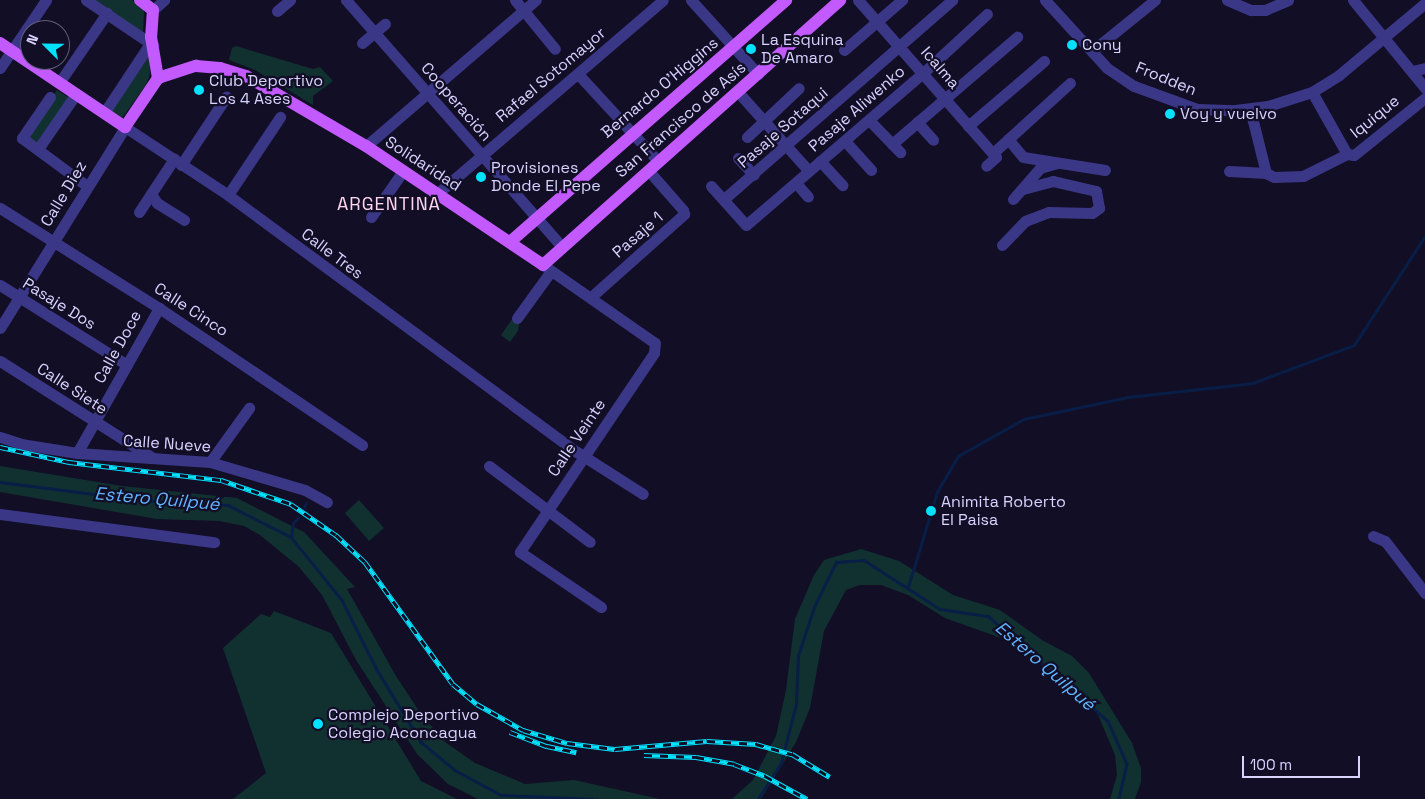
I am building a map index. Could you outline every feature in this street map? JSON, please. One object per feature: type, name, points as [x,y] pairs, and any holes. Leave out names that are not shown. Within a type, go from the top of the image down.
[{"type":"main road","points":[[140,0],[153,10],[153,45],[158,78]]},
{"type":"main road","name":"Bernardo O'Higgins","points":[[510,242],[632,133],[733,48],[786,0]]},
{"type":"main road","name":"San Francisco de Asís","points":[[547,268],[562,247],[840,0]]},
{"type":"main road","name":"Calle Tres","points":[[0,43],[125,127]]},
{"type":"main road","name":"Solidaridad","points":[[158,78],[196,66],[232,72],[270,89],[366,146],[547,268]]},
{"type":"main road","name":"Calle Diez","points":[[125,127],[158,78]]},
{"type":"street","points":[[0,68],[46,0]]},
{"type":"street","points":[[86,0],[153,45],[147,48],[104,113]]},
{"type":"street","points":[[153,10],[164,0]]},
{"type":"street","points":[[276,11],[290,0]]},
{"type":"street","name":"Cooperación","points":[[346,0],[562,247]]},
{"type":"street","points":[[515,0],[554,49]]},
{"type":"street","points":[[366,146],[429,95],[536,0]]},
{"type":"street","name":"Rafael Sotomayor","points":[[438,193],[663,0]]},
{"type":"street","points":[[691,0],[758,74]]},
{"type":"street","name":"Icalma","points":[[858,0],[994,155]]},
{"type":"street","points":[[844,50],[902,0]]},
{"type":"street","name":"Pasaje Sotaqui","points":[[724,200],[786,148],[952,0]]},
{"type":"street","name":"Frodden","points":[[1046,0],[1092,51],[1119,77],[1167,100],[1197,109],[1250,109],[1312,92],[1384,38],[1425,3]]},
{"type":"street","points":[[1092,51],[1155,0]]},
{"type":"street","points":[[1227,0],[1251,10],[1265,10],[1288,0]]},
{"type":"street","points":[[1353,0],[1425,88]]},
{"type":"street","points":[[59,83],[107,13]]},
{"type":"street","name":"Pasaje Aliwenko","points":[[724,200],[746,225],[923,73],[987,14]]},
{"type":"street","points":[[362,43],[385,24]]},
{"type":"street","points":[[869,120],[896,148],[917,122],[1017,37]]},
{"type":"street","points":[[968,126],[1044,61]]},
{"type":"street","points":[[1412,72],[1425,68]]},
{"type":"street","points":[[578,74],[658,161]]},
{"type":"street","points":[[986,166],[1008,140],[1070,83]]},
{"type":"street","points":[[747,137],[799,88]]},
{"type":"street","points":[[738,92],[786,148],[809,171]]},
{"type":"street","points":[[1312,92],[1347,154]]},
{"type":"street","points":[[38,149],[76,94]]},
{"type":"street","points":[[50,97],[22,138],[87,186]]},
{"type":"street","points":[[139,212],[226,97]]},
{"type":"street","name":"Iquique","points":[[1229,171],[1266,173],[1274,177],[1303,176],[1347,154],[1354,155],[1425,98]]},
{"type":"street","points":[[1250,109],[1266,173]]},
{"type":"street","points":[[228,194],[280,117]]},
{"type":"street","points":[[917,122],[934,140]]},
{"type":"street","name":"Calle Tres","points":[[125,127],[228,194],[476,381],[585,457],[643,494]]},
{"type":"street","name":"Calle Diez","points":[[0,328],[125,127]]},
{"type":"street","points":[[1008,140],[1023,157],[1063,161],[1105,170]]},
{"type":"street","points":[[845,141],[871,170]]},
{"type":"street","points":[[738,158],[754,175]]},
{"type":"street","points":[[820,161],[842,184]]},
{"type":"street","points":[[1012,199],[1024,189],[1040,168],[1063,161]]},
{"type":"street","name":"Pasaje 1","points":[[591,297],[684,214],[683,210],[648,170]]},
{"type":"street","points":[[371,217],[403,171]]},
{"type":"street","points":[[1002,245],[1025,221],[1048,212],[1092,213],[1099,208],[1096,191],[1053,181],[1024,189]]},
{"type":"street","points":[[796,182],[808,197]]},
{"type":"street","points":[[711,186],[724,200]]},
{"type":"street","points":[[151,194],[157,203],[184,220]]},
{"type":"street","name":"Calle Cinco","points":[[0,208],[53,244],[159,308],[362,445]]},
{"type":"street","points":[[517,318],[547,268]]},
{"type":"street","name":"Solidaridad","points":[[547,268],[654,340]]},
{"type":"street","name":"Pasaje Dos","points":[[0,286],[127,365]]},
{"type":"street","name":"Calle Doce","points":[[77,453],[159,308]]},
{"type":"street","name":"Calle Veinte","points":[[601,607],[520,552],[654,353],[654,340]]},
{"type":"street","name":"Calle Siete","points":[[0,361],[94,423],[154,458]]},
{"type":"street","points":[[210,462],[249,408]]},
{"type":"street","name":"Calle Nueve","points":[[0,437],[21,444],[77,453],[210,462],[305,490],[327,502]]},
{"type":"street","points":[[489,466],[546,511],[590,542]]},
{"type":"street","points":[[0,514],[214,542]]},
{"type":"street","points":[[1373,536],[1385,541],[1425,593]]},
{"type":"green space","points":[[90,0],[132,0],[144,10],[143,33]]},
{"type":"green space","points":[[236,46],[313,69],[320,67],[333,81],[313,96],[313,105],[255,70],[229,60],[232,48]]},
{"type":"green space","points":[[149,49],[150,74],[146,85],[122,118],[109,110]]},
{"type":"green space","points":[[57,90],[71,99],[38,147],[25,138]]},
{"type":"green space","points":[[513,318],[519,323],[518,331],[510,342],[501,335]]},
{"type":"green space","points":[[0,466],[122,486],[237,498],[304,532],[355,587],[347,589],[396,676],[421,714],[445,742],[475,763],[525,784],[574,780],[660,799],[478,799],[448,784],[417,754],[356,660],[322,595],[299,567],[260,535],[244,526],[219,521],[157,519],[0,492]]},
{"type":"green space","points":[[359,500],[384,528],[369,541],[345,513]]},
{"type":"green space","points":[[861,549],[899,561],[953,595],[1000,610],[1042,640],[1072,656],[1089,673],[1132,743],[1141,768],[1141,782],[1135,799],[1110,799],[1117,775],[1115,755],[1093,703],[1070,682],[1012,642],[945,618],[908,595],[881,585],[860,585],[846,590],[824,631],[810,708],[796,742],[761,799],[732,799],[753,780],[776,736],[786,690],[795,619],[814,575],[824,560]]},
{"type":"green space","name":"Complejo Deportivo Colegio Aconcagua","points":[[274,611],[331,633],[421,781],[457,799],[233,799],[266,773],[223,648],[261,614],[270,617]]},
{"type":"waterway","points":[[908,587],[937,492],[958,456],[1024,419],[1128,397],[1253,383],[1354,345],[1425,236]]},
{"type":"waterway","name":"Estero Quilpué","points":[[0,482],[141,500],[228,505],[291,537],[342,600],[376,668],[421,742],[455,770],[501,795],[597,799]]},
{"type":"waterway","points":[[304,507],[306,503]]},
{"type":"waterway","points":[[291,537],[293,523],[298,518]]},
{"type":"waterway","name":"Estero Quilpué","points":[[758,799],[781,763],[796,704],[798,656],[814,607],[836,562],[864,560],[940,609],[988,616],[1108,721],[1127,764],[1119,799]]},
{"type":"railway","points":[[0,447],[69,462],[221,480],[291,504],[336,535],[365,562],[453,684],[477,704],[523,730],[567,743],[615,749],[707,741],[756,744],[792,754],[830,777]]},
{"type":"railway","points":[[510,732],[547,746],[576,752]]},
{"type":"railway","points":[[644,755],[696,757],[734,764],[765,776],[807,799]]},
{"type":"place","name":"Cony","points":[[1072,45]]},
{"type":"place","name":"La Esquina De Amaro","points":[[751,49]]},
{"type":"place","name":"Club Deportivo Los 4 Ases","points":[[199,90]]},
{"type":"place","name":"Voy y vuelvo","points":[[1170,114]]},
{"type":"place","name":"Provisiones Donde El Pepe","points":[[481,177]]},
{"type":"place","name":"Animita Roberto El Paisa","points":[[931,511]]},
{"type":"place","name":"Complejo Deportivo Colegio Aconcagua","points":[[318,724]]},
{"type":"district","name":"ARGENTINA","points":[[389,204]]}]
